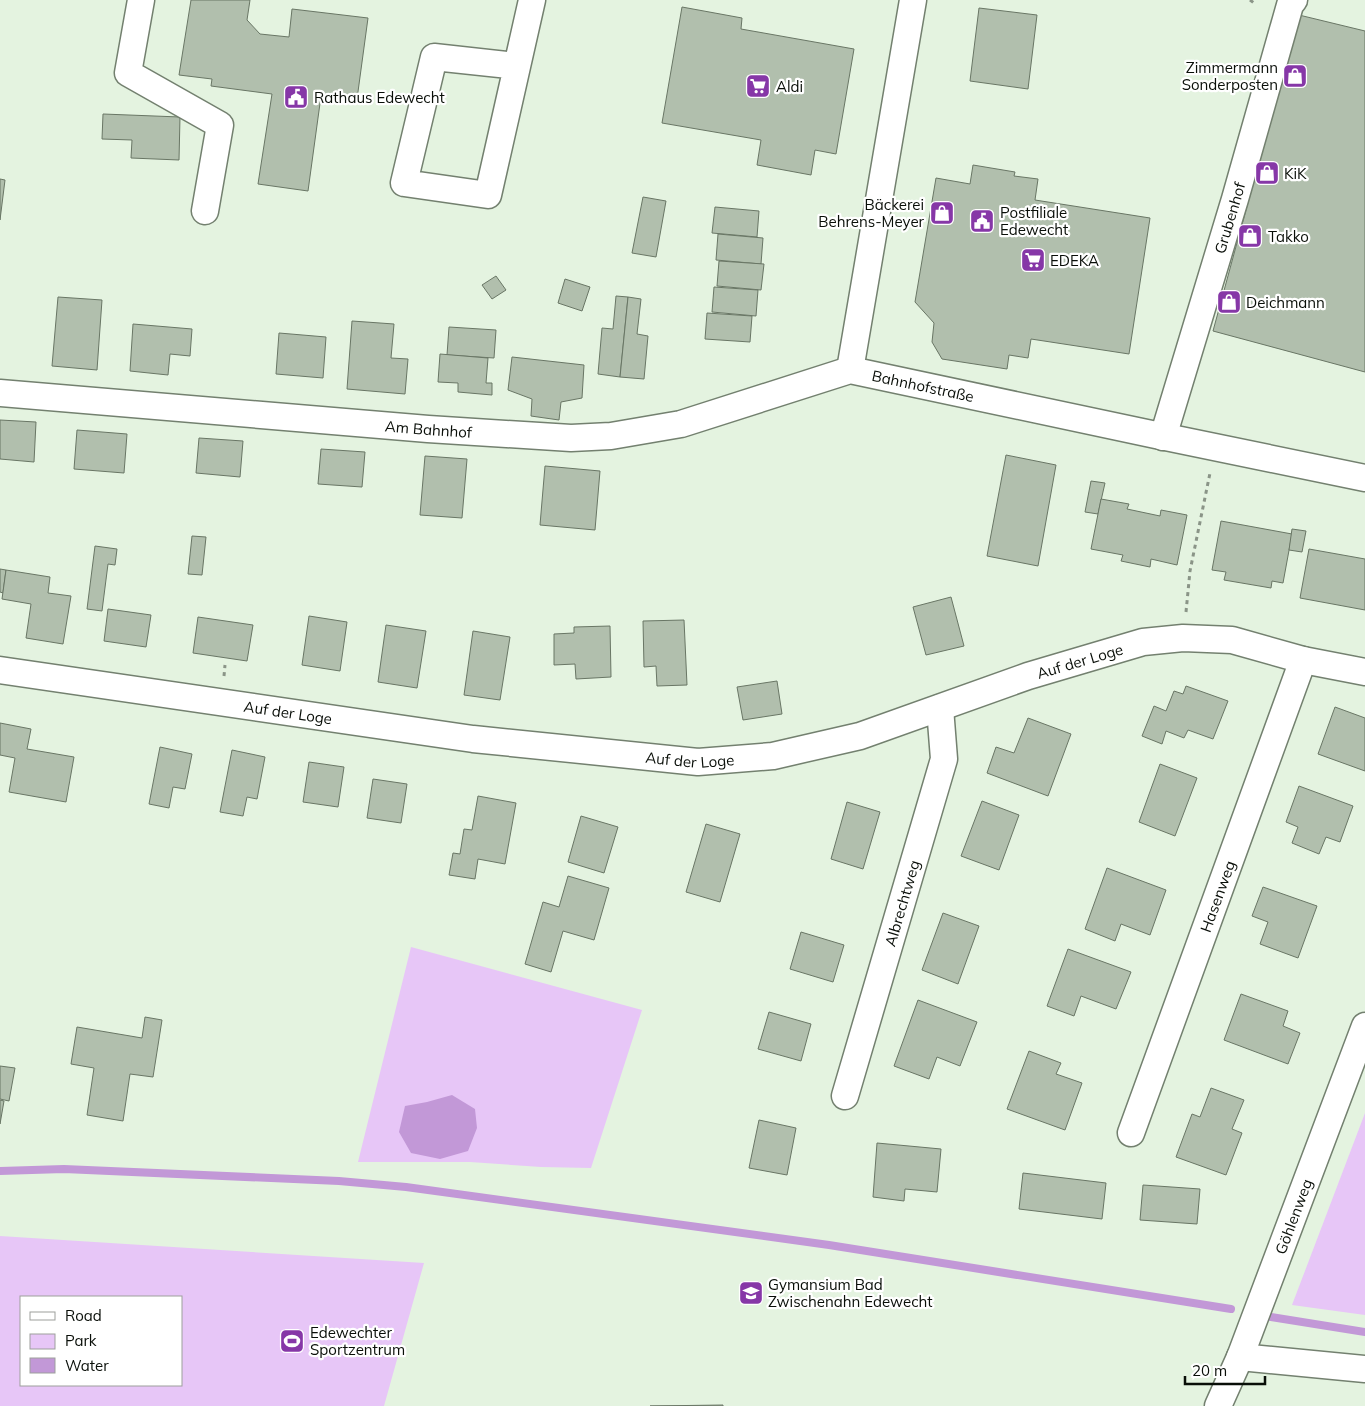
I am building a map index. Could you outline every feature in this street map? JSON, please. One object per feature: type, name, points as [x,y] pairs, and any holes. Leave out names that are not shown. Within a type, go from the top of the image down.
[{"type":"street","points":[[141,0],[128,73],[220,125],[205,211]]},
{"type":"street","points":[[517,66],[434,57],[404,183],[488,195],[532,0]]},
{"type":"street","points":[[850,370],[913,0]]},
{"type":"street","name":"Grubenhof","points":[[1163,437],[1235,199],[1290,5],[1294,0]]},
{"type":"street","name":"Am Bahnhof","points":[[0,393],[428,430],[571,438],[611,436],[680,424],[850,370]]},
{"type":"street","name":"Bahnhofstraße","points":[[850,370],[1365,478]]},
{"type":"street","name":"Auf der Loge","points":[[0,670],[473,738],[698,762],[773,756],[860,736],[1028,676],[1144,642],[1183,638],[1232,640],[1303,660],[1365,672]]},
{"type":"street","name":"Hasenweg","points":[[1131,1133],[1303,660]]},
{"type":"street","name":"Albrechtweg","points":[[845,1096],[944,759],[940,708]]},
{"type":"street","name":"Göhlenweg","points":[[1218,1406],[1240,1357],[1365,1026]]},
{"type":"street","points":[[1240,1357],[1365,1369]]},
{"type":"path","points":[[1250,0],[1254,3]]},
{"type":"path","points":[[1183,638],[1190,571],[1215,447]]},
{"type":"green space","points":[[411,947],[642,1010],[591,1168],[470,1162],[358,1162]]},
{"type":"green space","points":[[1365,1113],[1365,1315],[1292,1305]]},
{"type":"green space","name":"Edewechter Sportzentrum","points":[[0,1236],[424,1263],[384,1406],[0,1406]]},
{"type":"water","points":[[452,1095],[475,1109],[477,1128],[468,1151],[440,1159],[411,1153],[399,1132],[405,1106]]},
{"type":"building","name":"Rathaus Edewecht","points":[[191,0],[250,0],[247,20],[260,34],[289,37],[292,9],[368,18],[357,99],[321,96],[308,191],[258,184],[272,94],[211,86],[212,79],[179,75]]},
{"type":"building","name":"Aldi","points":[[682,7],[742,18],[741,29],[854,49],[836,154],[815,150],[811,175],[757,165],[761,140],[662,123]]},
{"type":"building","points":[[979,8],[1037,15],[1028,89],[970,81]]},
{"type":"building","points":[[1299,15],[1365,31],[1365,372],[1213,331]]},
{"type":"building","points":[[103,114],[180,117],[179,160],[131,158],[132,140],[102,139]]},
{"type":"building","name":"EDEKA","points":[[973,165],[1015,172],[1014,176],[1038,179],[1035,200],[1150,218],[1129,354],[1031,339],[1028,358],[1009,355],[1007,369],[942,359],[932,342],[934,323],[915,302],[936,178],[970,184]]},
{"type":"building","points":[[0,179],[5,180],[0,220]]},
{"type":"building","points":[[643,197],[666,201],[656,257],[632,253]]},
{"type":"building","points":[[715,207],[759,211],[757,237],[712,233]]},
{"type":"building","points":[[718,234],[763,238],[761,264],[716,260]]},
{"type":"building","points":[[719,261],[764,264],[761,290],[717,286]]},
{"type":"building","points":[[496,276],[506,290],[492,299],[482,285]]},
{"type":"building","points":[[565,279],[590,287],[582,311],[558,303]]},
{"type":"building","points":[[714,287],[758,290],[756,316],[712,312]]},
{"type":"building","points":[[616,296],[628,297],[620,377],[598,374],[602,328],[613,329]]},
{"type":"building","points":[[58,297],[102,300],[97,370],[52,366]]},
{"type":"building","points":[[628,297],[641,299],[637,334],[648,336],[644,379],[620,377]]},
{"type":"building","points":[[707,313],[752,316],[750,342],[705,339]]},
{"type":"building","points":[[352,321],[394,324],[391,358],[408,359],[405,394],[347,389]]},
{"type":"building","points":[[133,324],[192,329],[190,356],[170,354],[168,375],[130,371]]},
{"type":"building","points":[[449,327],[496,330],[494,358],[447,355]]},
{"type":"building","points":[[279,333],[326,337],[323,378],[276,374]]},
{"type":"building","points":[[440,354],[488,358],[486,383],[492,383],[492,395],[458,392],[458,383],[438,382]]},
{"type":"building","points":[[512,357],[584,365],[582,398],[561,402],[559,420],[531,416],[532,399],[508,390]]},
{"type":"building","points":[[0,420],[36,422],[34,462],[0,459]]},
{"type":"building","points":[[77,430],[127,434],[124,473],[74,469]]},
{"type":"building","points":[[199,438],[243,441],[240,477],[196,473]]},
{"type":"building","points":[[321,449],[365,452],[362,487],[318,484]]},
{"type":"building","points":[[1006,455],[1056,465],[1038,566],[987,556]]},
{"type":"building","points":[[425,456],[467,459],[462,518],[420,515]]},
{"type":"building","points":[[545,466],[600,471],[595,530],[540,525]]},
{"type":"building","points":[[1091,481],[1105,483],[1098,514],[1085,512]]},
{"type":"building","points":[[1101,499],[1129,504],[1127,509],[1160,516],[1161,510],[1187,515],[1177,565],[1151,559],[1150,567],[1121,561],[1123,555],[1091,549]]},
{"type":"building","points":[[1221,521],[1292,534],[1283,583],[1272,581],[1271,588],[1224,580],[1226,572],[1212,570]]},
{"type":"building","points":[[1292,529],[1306,531],[1302,552],[1289,550]]},
{"type":"building","points":[[192,536],[206,537],[202,575],[188,574]]},
{"type":"building","points":[[95,546],[117,549],[115,565],[108,564],[102,611],[87,609]]},
{"type":"building","points":[[1309,549],[1365,559],[1365,610],[1300,598]]},
{"type":"building","points":[[0,569],[6,570],[3,593],[0,592]]},
{"type":"building","points":[[6,570],[50,577],[48,593],[71,596],[63,644],[26,638],[31,604],[2,599]]},
{"type":"building","points":[[951,597],[964,646],[926,655],[913,607]]},
{"type":"building","points":[[108,609],[151,615],[146,647],[104,641]]},
{"type":"building","points":[[309,616],[347,622],[340,671],[302,665]]},
{"type":"building","points":[[198,617],[253,625],[247,661],[193,653]]},
{"type":"building","points":[[684,620],[687,685],[657,686],[656,666],[644,667],[643,621]]},
{"type":"building","points":[[386,625],[426,631],[417,688],[378,682]]},
{"type":"building","points":[[610,626],[611,677],[576,679],[575,664],[554,665],[554,634],[574,633],[574,627]]},
{"type":"building","points":[[473,631],[510,637],[500,700],[464,695]]},
{"type":"building","points":[[777,681],[782,714],[743,720],[737,687]]},
{"type":"building","points":[[1186,686],[1228,701],[1213,739],[1188,730],[1184,738],[1166,731],[1162,744],[1142,736],[1154,706],[1166,711],[1174,691],[1183,694]]},
{"type":"building","points":[[1335,707],[1365,718],[1365,771],[1318,754]]},
{"type":"building","points":[[1028,718],[1071,734],[1048,796],[987,773],[996,747],[1014,753]]},
{"type":"building","points":[[0,723],[31,729],[27,749],[74,757],[66,802],[9,792],[15,758],[0,755]]},
{"type":"building","points":[[160,747],[192,754],[185,789],[173,787],[169,808],[149,804]]},
{"type":"building","points":[[232,750],[265,757],[257,799],[247,797],[243,816],[220,812]]},
{"type":"building","points":[[309,762],[344,767],[338,807],[303,802]]},
{"type":"building","points":[[1160,764],[1197,778],[1175,836],[1139,822]]},
{"type":"building","points":[[373,779],[407,784],[401,823],[367,818]]},
{"type":"building","points":[[1299,786],[1353,806],[1340,842],[1326,837],[1319,854],[1292,843],[1298,827],[1286,822]]},
{"type":"building","points":[[478,796],[516,803],[505,864],[478,859],[475,879],[449,875],[453,853],[460,854],[464,829],[472,830]]},
{"type":"building","points":[[982,801],[1019,815],[999,870],[961,856]]},
{"type":"building","points":[[847,802],[880,812],[863,869],[831,859]]},
{"type":"building","points":[[581,816],[618,827],[604,873],[568,862]]},
{"type":"building","points":[[706,824],[740,834],[720,902],[686,892]]},
{"type":"building","points":[[1107,868],[1166,890],[1150,935],[1121,924],[1115,941],[1085,929]]},
{"type":"building","points":[[568,876],[609,888],[594,940],[563,931],[551,972],[525,964],[543,902],[559,907]]},
{"type":"building","points":[[1263,887],[1317,906],[1298,958],[1260,944],[1268,922],[1252,916]]},
{"type":"building","points":[[943,913],[979,926],[958,984],[922,970]]},
{"type":"building","points":[[801,932],[844,945],[833,982],[790,969]]},
{"type":"building","points":[[1068,949],[1131,972],[1116,1009],[1081,996],[1074,1016],[1047,1006]]},
{"type":"building","points":[[1241,994],[1288,1011],[1283,1026],[1300,1033],[1288,1064],[1224,1040]]},
{"type":"building","points":[[918,1000],[977,1022],[960,1066],[937,1057],[929,1079],[894,1066]]},
{"type":"building","points":[[769,1012],[811,1024],[801,1061],[758,1049]]},
{"type":"building","points":[[145,1017],[162,1020],[153,1077],[130,1074],[123,1121],[87,1115],[94,1068],[71,1064],[77,1027],[142,1038]]},
{"type":"building","points":[[1029,1051],[1061,1063],[1056,1074],[1082,1083],[1065,1130],[1007,1109]]},
{"type":"building","points":[[0,1066],[15,1068],[9,1101],[0,1099]]},
{"type":"building","points":[[1211,1088],[1244,1100],[1232,1129],[1242,1133],[1226,1175],[1176,1157],[1192,1114],[1200,1117]]},
{"type":"building","points":[[0,1100],[4,1101],[0,1124]]},
{"type":"building","points":[[759,1120],[796,1128],[787,1175],[749,1168]]},
{"type":"building","points":[[877,1143],[941,1149],[937,1192],[905,1189],[904,1201],[873,1197]]},
{"type":"building","points":[[1023,1173],[1106,1183],[1102,1219],[1019,1209]]},
{"type":"building","points":[[1143,1185],[1200,1189],[1197,1224],[1140,1220]]},
{"type":"building","points":[[723,1405],[723,1406],[650,1406]]},
{"type":"waterway","points":[[0,1171],[64,1169],[339,1181],[406,1187],[829,1245],[1231,1309]]},
{"type":"waterway","points":[[1271,1317],[1365,1332]]},
{"type":"place","name":"Zimmermann Sonderposten","points":[[1295,76]]},
{"type":"place","name":"Aldi","points":[[758,86]]},
{"type":"place","name":"Rathaus Edewecht","points":[[296,97]]},
{"type":"place","name":"KiK","points":[[1267,173]]},
{"type":"place","name":"Bäckerei Behrens-Meyer","points":[[942,213]]},
{"type":"place","name":"Postfiliale Edewecht","points":[[982,221]]},
{"type":"place","name":"Takko","points":[[1250,236]]},
{"type":"place","name":"EDEKA","points":[[1033,260]]},
{"type":"place","name":"Deichmann","points":[[1229,302]]},
{"type":"place","name":"Gymansium Bad Zwischenahn Edewecht","points":[[751,1293]]},
{"type":"place","name":"Edewechter Sportzentrum","points":[[292,1341]]}]
